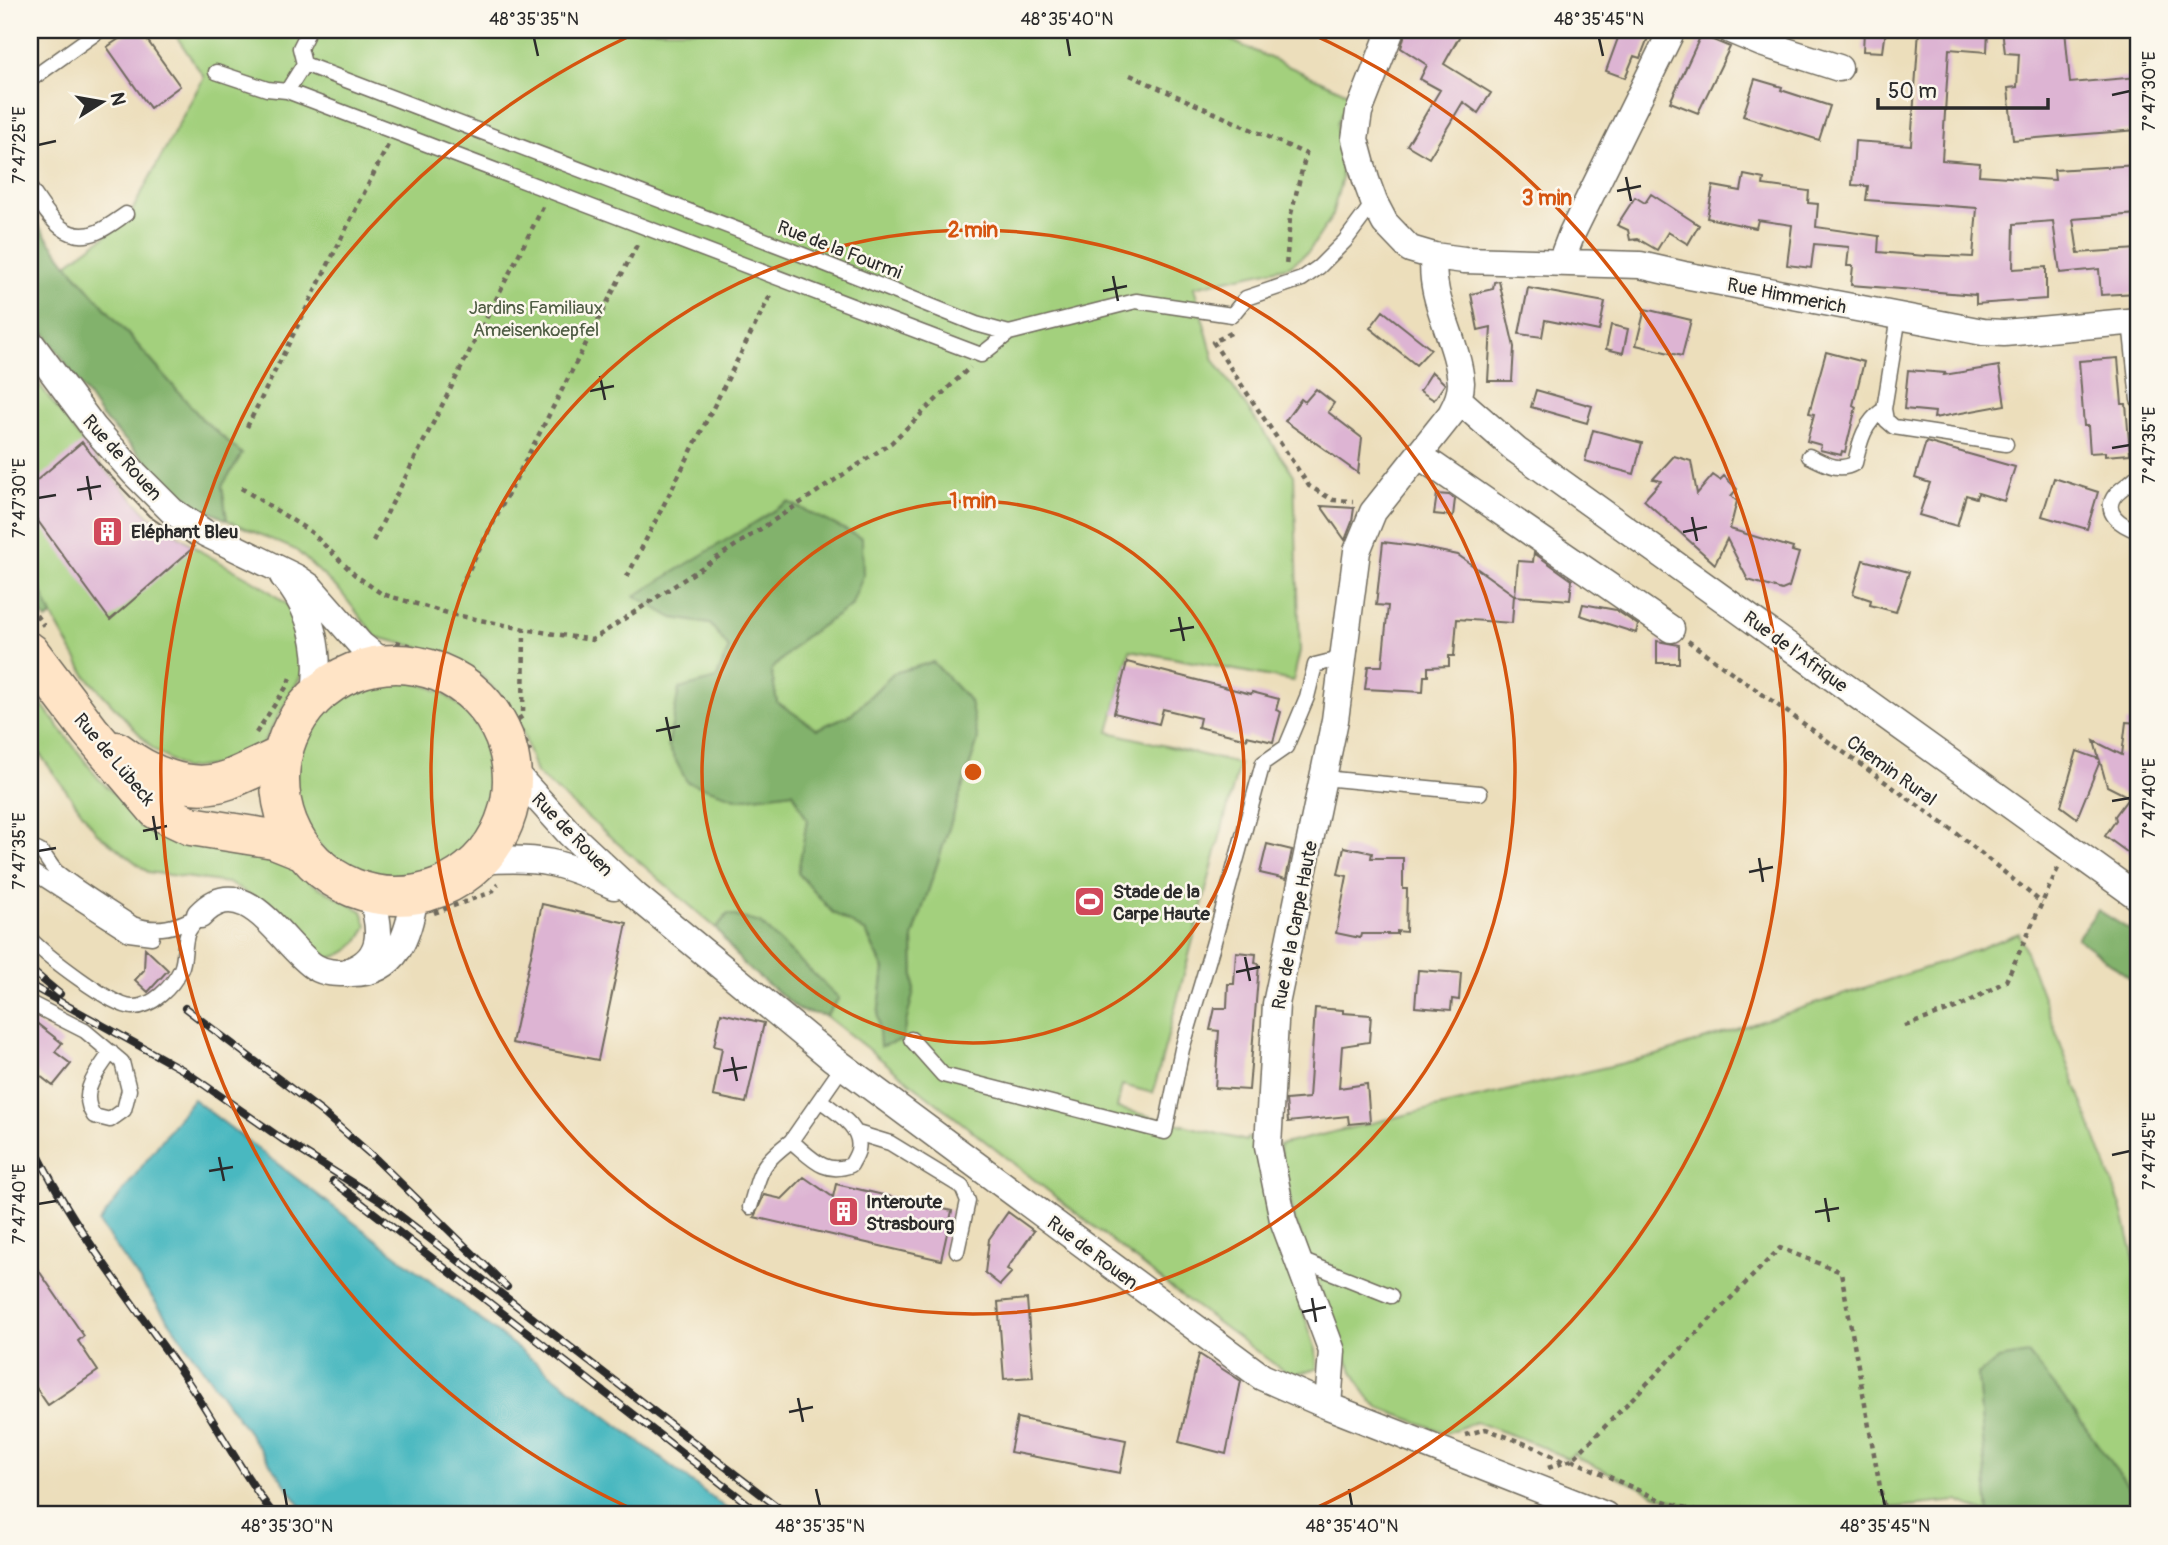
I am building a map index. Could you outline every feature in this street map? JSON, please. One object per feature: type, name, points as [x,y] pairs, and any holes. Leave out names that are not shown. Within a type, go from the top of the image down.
[{"type":"main road","name":"Rue de Lübeck","points":[[37,640],[90,731],[157,810],[191,826],[274,839],[304,851]]},
{"type":"main road","points":[[90,731],[131,761],[159,775],[183,783],[202,785],[227,780],[298,718],[303,683],[330,684],[387,652],[402,664],[428,668],[446,675],[468,689],[509,725],[509,751],[521,762],[507,816],[498,836],[481,861],[412,909],[394,897],[348,887],[329,876],[304,851],[290,829],[283,809],[280,783],[267,747]]},
{"type":"street","points":[[1391,30],[1359,112],[1356,126],[1359,157],[1374,202],[1385,223],[1410,249],[1434,256],[1433,278],[1454,347],[1461,385],[1458,399]]},
{"type":"street","points":[[1561,262],[1572,233],[1672,30]]},
{"type":"street","points":[[1730,30],[1839,68]]},
{"type":"street","name":"Rue Himmerich","points":[[1434,256],[1464,260],[1640,265],[1983,332],[2004,333],[2134,321]]},
{"type":"street","name":"Rue de Rouen","points":[[30,342],[94,428],[172,511],[205,533],[310,587],[350,633],[387,652]]},
{"type":"street","name":"Rue de la Carpe Haute","points":[[1328,1406],[1332,1351],[1283,1220],[1268,1146],[1276,1004],[1335,720],[1357,551],[1373,512],[1420,456],[1451,414],[1458,399]]},
{"type":"street","name":"Rue de l'Afrique","points":[[1458,399],[1516,450],[2138,897]]},
{"type":"street","points":[[1420,456],[1671,629]]},
{"type":"street","name":"Rue de Rouen","points":[[275,567],[291,585],[312,627],[318,676],[303,683]]},
{"type":"street","name":"Rue de Rouen","points":[[521,762],[570,834],[636,897],[844,1066],[1262,1377],[1328,1406],[1605,1515]]},
{"type":"street","name":"Rue de Rouen","points":[[481,861],[518,858],[558,863],[636,897]]},
{"type":"street","points":[[344,973],[364,963],[374,951],[380,935],[371,894]]},
{"type":"street","points":[[194,924],[207,908],[223,901],[234,900],[259,912],[293,948],[317,968],[332,973],[362,973],[386,965],[398,950],[412,909]]},
{"type":"lane","points":[[30,80],[100,30]]},
{"type":"lane","points":[[287,92],[304,64],[300,48],[309,30]]},
{"type":"lane","name":"Rue de la Fourmi","points":[[304,64],[976,324],[1009,333],[1136,301],[1232,315]]},
{"type":"lane","points":[[216,72],[267,89],[287,92],[981,355],[1009,333]]},
{"type":"lane","points":[[30,188],[58,227],[70,234],[97,232],[125,214]]},
{"type":"lane","points":[[1232,315],[1246,298],[1302,279],[1319,267],[1345,241],[1374,202]]},
{"type":"lane","points":[[1899,316],[1884,409],[1886,420],[1894,427],[2006,444]]},
{"type":"lane","points":[[2134,321],[2138,400]]},
{"type":"lane","points":[[1809,456],[1835,467],[1847,468],[1855,463],[1862,433],[1871,417],[1884,409]]},
{"type":"lane","points":[[2138,475],[2115,496],[2111,506],[2122,526],[2138,531]]},
{"type":"lane","points":[[911,1039],[943,1075],[1165,1132],[1182,1049],[1263,763],[1286,747],[1307,697],[1315,665],[1343,658]]},
{"type":"lane","points":[[1323,778],[1479,793]]},
{"type":"lane","points":[[30,849],[43,853],[55,871],[133,924],[144,928],[171,928],[194,924]]},
{"type":"lane","points":[[30,870],[129,934],[155,937],[194,924]]},
{"type":"lane","points":[[30,939],[101,992],[122,1005],[133,1008],[152,1002],[175,979],[182,968],[194,924]]},
{"type":"lane","points":[[30,1003],[85,1031],[111,1052]]},
{"type":"lane","points":[[750,1207],[761,1168],[771,1156],[791,1141],[844,1066]]},
{"type":"lane","points":[[820,1100],[857,1133],[890,1143],[962,1187],[968,1201],[957,1251]]},
{"type":"lane","points":[[791,1141],[822,1166],[838,1170],[851,1165],[859,1150],[857,1133]]},
{"type":"lane","points":[[1297,1258],[1391,1296]]},
{"type":"path","points":[[1130,75],[1307,154],[1290,218],[1285,285]]},
{"type":"path","points":[[247,427],[395,132]]},
{"type":"path","points":[[373,541],[551,192]]},
{"type":"path","points":[[460,587],[646,228]]},
{"type":"path","points":[[627,577],[779,279]]},
{"type":"path","points":[[1232,315],[1231,334],[1213,342],[1309,486],[1333,500],[1381,503]]},
{"type":"path","points":[[241,488],[311,532],[355,575],[382,594],[451,614],[592,640],[891,443],[981,355]]},
{"type":"path","points":[[30,607],[37,640]]},
{"type":"path","points":[[509,725],[523,716],[524,629]]},
{"type":"path","name":"Chemin Rural","points":[[1671,629],[1955,832],[2042,903]]},
{"type":"path","points":[[387,652],[426,649],[481,676],[504,699],[521,762]]},
{"type":"path","points":[[267,747],[287,686],[303,683]]},
{"type":"path","points":[[1905,1026],[1961,1006],[2006,981],[2068,846]]},
{"type":"path","points":[[412,909],[492,892],[518,858]]},
{"type":"path","points":[[1708,1515],[1660,1500],[1574,1458],[1780,1248],[1841,1272],[1884,1509],[1871,1515]]},
{"type":"path","points":[[1427,1445],[1486,1429],[1565,1462]]},
{"type":"path","points":[[1991,1515],[2138,1510]]},
{"type":"green space","name":"Jardins Familiaux Ameisenkoepfel","points":[[172,30],[1208,30],[1350,94],[1337,124],[1342,178],[1331,218],[1309,251],[1290,266],[1194,287],[1214,360],[1294,475],[1300,651],[1293,681],[1130,650],[1109,732],[1239,764],[1153,1093],[1122,1085],[1117,1108],[1246,1141],[1247,1138],[1257,1140],[1266,1202],[1316,1350],[1317,1369],[1289,1375],[1183,1297],[826,1016],[839,998],[728,914],[716,928],[536,773],[522,730],[504,699],[481,676],[426,649],[376,637],[340,591],[296,550],[227,520],[222,486],[241,454],[201,418],[67,264],[127,220],[204,77]],"holes":[[[636,596],[851,606],[802,639],[771,670],[777,702],[817,729],[852,714],[894,673],[978,740],[913,937],[914,990],[878,1016],[884,970],[866,932],[832,912],[798,873],[807,820],[793,792],[739,799],[716,679],[729,648],[710,624],[673,618]]]},
{"type":"green space","points":[[30,215],[67,264],[201,418],[242,454],[222,486],[227,520],[196,505],[158,473],[102,417],[30,311]]},
{"type":"green space","points":[[30,372],[99,464],[149,516],[202,552],[261,585],[289,606],[304,644],[303,672],[261,747],[239,762],[184,769],[153,749],[86,676],[52,616],[30,565]]},
{"type":"green space","points":[[788,502],[862,538],[863,576],[851,606],[802,639],[771,670],[777,702],[817,729],[852,714],[894,673],[933,662],[970,701],[978,740],[913,937],[914,990],[902,1040],[880,1047],[878,1016],[884,969],[866,932],[832,912],[798,873],[807,820],[793,792],[739,799],[687,782],[668,746],[679,689],[716,679],[729,648],[710,624],[673,618],[635,596]]},
{"type":"green space","points":[[30,565],[52,616],[46,620],[30,600]]},
{"type":"green space","points":[[393,680],[431,688],[463,709],[484,741],[492,779],[484,817],[463,849],[431,870],[393,878],[355,870],[323,849],[302,817],[294,779],[302,741],[323,709],[355,688]]},
{"type":"green space","points":[[30,689],[98,778],[144,824],[169,835],[290,862],[311,883],[362,911],[367,926],[359,940],[349,950],[321,960],[255,898],[228,883],[148,872],[97,833],[34,746],[30,748]]},
{"type":"green space","points":[[2098,910],[2138,935],[2138,984],[2077,938]]},
{"type":"green space","points":[[728,914],[760,923],[839,998],[826,1016],[801,1011],[743,964],[716,928]]},
{"type":"green space","points":[[2019,933],[2121,1206],[2138,1266],[2138,1495],[2135,1496],[1978,1375],[1989,1514],[1957,1501],[1822,1515],[1718,1515],[1656,1495],[1578,1458],[1574,1453],[1568,1459],[1539,1445],[1476,1422],[1446,1433],[1380,1408],[1363,1390],[1344,1354],[1294,1218],[1279,1145],[1657,1055],[1944,962]]},
{"type":"green space","points":[[2028,1354],[2061,1394],[2135,1496],[2138,1495],[2138,1515],[1985,1515],[1989,1514],[1978,1375],[1999,1359]]},
{"type":"water","points":[[193,1099],[735,1515],[307,1515],[99,1223]]},
{"type":"building","points":[[132,30],[140,30],[180,86],[150,108],[107,47]]},
{"type":"building","points":[[1406,30],[1463,30],[1444,64],[1491,93],[1478,113],[1463,102],[1429,158],[1407,145],[1440,90],[1420,79],[1427,65],[1401,48]]},
{"type":"building","points":[[1621,30],[1636,30],[1649,35],[1640,58],[1634,56],[1625,78],[1606,71]]},
{"type":"building","points":[[1864,30],[1886,30],[1883,52],[1863,51]]},
{"type":"building","points":[[1919,30],[1988,30],[1987,52],[1949,49],[1942,160],[1980,163],[1979,175],[2055,180],[2054,170],[2138,165],[2138,214],[2073,219],[2078,253],[2137,249],[2138,293],[2101,295],[2099,269],[2060,273],[2053,221],[2014,224],[2013,269],[2046,267],[2046,299],[1976,304],[1976,295],[1851,285],[1853,266],[1847,266],[1849,247],[1814,244],[1811,268],[1787,265],[1792,225],[1758,220],[1756,228],[1707,218],[1713,186],[1741,191],[1744,175],[1764,179],[1763,185],[1809,191],[1808,203],[1818,204],[1816,227],[1879,236],[1878,252],[1973,257],[1977,208],[1866,200],[1868,186],[1852,185],[1855,141],[1911,145]]},
{"type":"building","points":[[2002,30],[2065,30],[2070,83],[2138,77],[2137,130],[2013,140],[2008,88],[2017,87],[2019,54],[2005,53]]},
{"type":"building","points":[[1701,35],[1730,47],[1698,113],[1670,102]]},
{"type":"building","points":[[1755,79],[1830,106],[1819,140],[1743,116]]},
{"type":"building","points":[[1651,194],[1699,225],[1688,244],[1668,232],[1657,250],[1638,239],[1630,240],[1628,230],[1617,225],[1635,197],[1645,203]]},
{"type":"building","points":[[1499,281],[1514,347],[1512,381],[1488,381],[1491,327],[1478,330],[1471,294],[1493,289],[1494,282]]},
{"type":"building","points":[[1528,288],[1605,302],[1599,331],[1545,320],[1542,337],[1519,334]]},
{"type":"building","points":[[1645,309],[1691,320],[1682,356],[1636,345]]},
{"type":"building","points":[[1383,311],[1431,349],[1416,365],[1370,328]]},
{"type":"building","points":[[1611,325],[1628,329],[1623,353],[1606,349]]},
{"type":"building","points":[[1826,352],[1864,362],[1845,452],[1842,451],[1841,455],[1820,450],[1821,445],[1807,441],[1814,414],[1809,413]]},
{"type":"building","points":[[2118,358],[2122,404],[2126,404],[2130,454],[2105,456],[2105,452],[2090,453],[2088,426],[2084,426],[2079,361]]},
{"type":"building","points":[[1999,366],[2005,405],[1934,418],[1935,412],[1904,409],[1908,370],[1945,373],[1944,375]]},
{"type":"building","points":[[1432,372],[1445,384],[1434,400],[1420,391]]},
{"type":"building","points":[[1316,389],[1334,403],[1328,412],[1362,438],[1358,473],[1285,421],[1301,399],[1305,402]]},
{"type":"building","points":[[1536,390],[1592,406],[1587,423],[1531,407]]},
{"type":"building","points":[[1593,430],[1642,443],[1634,474],[1585,461]]},
{"type":"building","name":"Eléphant Bleu","points":[[82,442],[99,464],[149,516],[194,547],[110,620],[30,510],[30,486]]},
{"type":"building","points":[[1926,442],[2015,467],[2004,501],[1978,493],[1976,498],[1966,495],[1957,526],[1919,515],[1930,483],[1915,478]]},
{"type":"building","points":[[1674,456],[1691,461],[1697,494],[1713,475],[1720,480],[1724,476],[1737,489],[1731,496],[1737,501],[1730,529],[1793,548],[1792,551],[1799,553],[1789,587],[1782,590],[1748,580],[1727,539],[1715,564],[1644,500],[1661,481],[1653,479]]},
{"type":"building","points":[[2054,478],[2098,492],[2087,529],[2042,516]]},
{"type":"building","points":[[1437,494],[1449,495],[1455,499],[1453,516],[1434,514]]},
{"type":"building","points":[[1321,506],[1354,508],[1345,540]]},
{"type":"building","points":[[1383,542],[1458,555],[1514,595],[1512,623],[1457,619],[1454,656],[1449,656],[1449,666],[1428,667],[1428,676],[1424,676],[1423,692],[1365,689],[1368,666],[1382,666],[1388,606],[1376,605]]},
{"type":"building","points":[[1534,553],[1572,580],[1570,600],[1515,596],[1518,561],[1533,562]]},
{"type":"building","points":[[1863,560],[1909,572],[1896,612],[1870,605],[1871,600],[1853,594]]},
{"type":"building","points":[[1583,604],[1616,610],[1638,625],[1636,633],[1580,615]]},
{"type":"building","points":[[1657,641],[1679,645],[1679,663],[1657,663]]},
{"type":"building","points":[[1127,662],[1279,699],[1276,710],[1281,712],[1273,742],[1247,736],[1247,739],[1198,727],[1200,718],[1163,709],[1159,724],[1114,713]]},
{"type":"building","points":[[2126,722],[2138,723],[2138,860],[2105,836],[2129,797],[2107,786],[2100,761],[2077,818],[2061,806],[2077,751],[2099,759],[2094,741],[2122,755]]},
{"type":"building","points":[[1267,844],[1292,850],[1286,879],[1260,873]]},
{"type":"building","points":[[1344,847],[1372,853],[1371,858],[1403,858],[1403,889],[1407,889],[1406,932],[1361,934],[1360,938],[1336,933],[1347,876],[1338,874]]},
{"type":"building","points":[[542,904],[627,923],[598,1060],[512,1043]]},
{"type":"building","points":[[145,948],[168,970],[148,992],[135,980],[144,970]]},
{"type":"building","points":[[1236,952],[1256,954],[1255,963],[1259,964],[1249,1090],[1215,1088],[1219,1031],[1210,1030],[1215,1008],[1227,1008],[1228,984],[1234,984]]},
{"type":"building","points":[[1418,970],[1461,973],[1459,1000],[1452,999],[1451,1010],[1415,1007]]},
{"type":"building","points":[[1315,1008],[1371,1015],[1369,1042],[1342,1046],[1339,1088],[1367,1084],[1370,1122],[1349,1124],[1348,1116],[1288,1122],[1286,1100],[1309,1098]]},
{"type":"building","points":[[721,1013],[764,1023],[746,1103],[713,1096],[722,1048],[714,1046]]},
{"type":"building","points":[[30,1018],[62,1043],[55,1052],[71,1064],[53,1086],[30,1068]]},
{"type":"building","name":"Interoute Strasbourg","points":[[804,1177],[833,1197],[836,1184],[952,1211],[941,1260],[754,1217],[764,1195],[782,1199]]},
{"type":"building","points":[[1008,1212],[1034,1231],[1007,1269],[1012,1272],[1000,1285],[985,1273],[989,1239]]},
{"type":"building","points":[[30,1258],[84,1336],[78,1341],[98,1371],[48,1405],[30,1379]]},
{"type":"building","points":[[1027,1299],[1033,1377],[1004,1379],[998,1302]]},
{"type":"building","points":[[1199,1354],[1241,1381],[1226,1454],[1179,1442]]},
{"type":"building","points":[[1017,1418],[1126,1440],[1120,1473],[1010,1452]]},
{"type":"railway","points":[[30,969],[60,994]]},
{"type":"railway","points":[[30,985],[183,1070],[282,1139],[381,1201],[788,1515]]},
{"type":"railway","points":[[185,1008],[322,1112],[377,1160],[507,1287]]},
{"type":"railway","points":[[30,1138],[82,1231],[184,1376],[274,1515]]},
{"type":"railway","points":[[333,1181],[762,1515]]},
{"type":"place","name":"Eléphant Bleu","points":[[108,531]]},
{"type":"place","name":"Stade de la Carpe Haute","points":[[1090,902]]},
{"type":"place","name":"Interoute Strasbourg","points":[[843,1212]]}]
